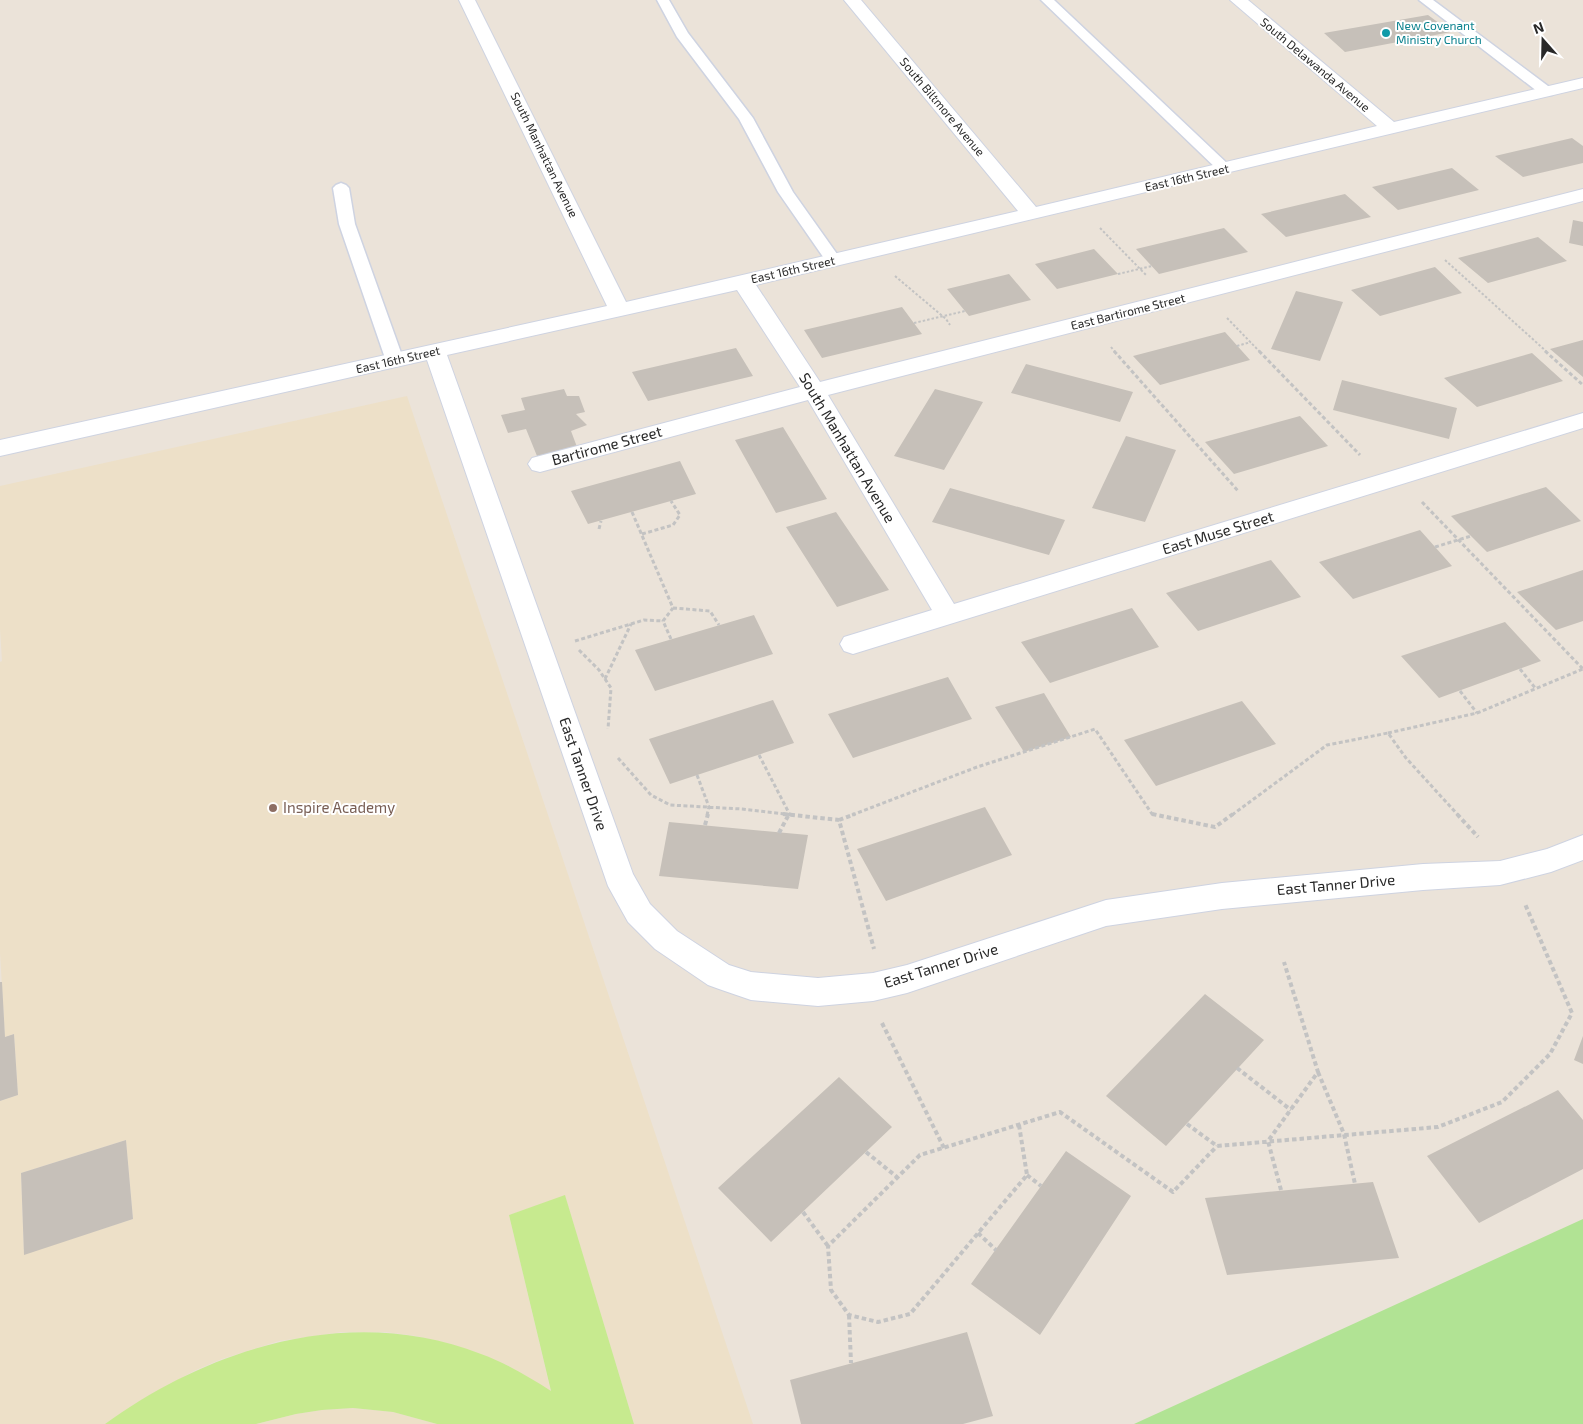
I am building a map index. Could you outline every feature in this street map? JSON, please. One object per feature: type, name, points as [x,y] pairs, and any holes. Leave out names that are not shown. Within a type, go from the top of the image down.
[{"type":"street","name":"South Manhattan Avenue","points":[[467,0],[620,310]]},
{"type":"street","name":"South Biltmore Avenue","points":[[852,0],[1032,215]]},
{"type":"street","name":"South Delawanda Avenue","points":[[1238,0],[1391,129]]},
{"type":"street","name":"East 16th Street","points":[[0,448],[743,282],[1583,83]]},
{"type":"street","name":"East Bartirome Street","points":[[673,427],[1583,195]]},
{"type":"street","name":"South Manhattan Avenue","points":[[743,282],[814,391],[948,616]]},
{"type":"street","name":"East Tanner Drive","points":[[435,352],[619,877],[639,913],[666,940],[719,974],[751,986],[818,992],[873,987],[907,979],[1106,913],[1222,896],[1423,877],[1500,874],[1551,860],[1583,847]]},
{"type":"street","name":"East Muse Street","points":[[853,644],[1583,420]]},
{"type":"street","name":"Bartirome Street","points":[[540,464],[609,447],[673,427]]},
{"type":"lane","points":[[663,0],[682,34],[746,118],[786,192],[834,261]]},
{"type":"lane","points":[[1048,0],[1225,169]]},
{"type":"lane","points":[[1425,0],[1547,92]]},
{"type":"lane","points":[[342,188],[347,224],[395,361]]},
{"type":"path","points":[[1097,225],[1171,301]]},
{"type":"path","points":[[1445,260],[1583,384]]},
{"type":"path","points":[[1118,274],[1152,266]]},
{"type":"path","points":[[892,274],[942,316],[951,326]]},
{"type":"path","points":[[914,323],[965,311]]},
{"type":"path","points":[[1222,312],[1361,456]]},
{"type":"path","points":[[1237,346],[1251,342]]},
{"type":"path","points":[[1107,343],[1244,499]]},
{"type":"path","points":[[642,534],[673,525],[680,515],[671,501]]},
{"type":"path","points":[[615,750],[618,757],[651,795],[670,805],[838,820],[977,767],[1095,729],[1152,814],[1215,827],[1327,746],[1477,713],[1583,669],[1422,501]]},
{"type":"path","points":[[632,512],[673,608]]},
{"type":"path","points":[[599,529],[601,521]]},
{"type":"path","points":[[1435,547],[1470,536]]},
{"type":"path","points":[[664,620],[673,608]]},
{"type":"path","points":[[673,608],[710,610],[719,625]]},
{"type":"path","points":[[566,644],[644,620],[664,620]]},
{"type":"path","points":[[664,620],[671,639]]},
{"type":"path","points":[[605,679],[631,624]]},
{"type":"path","points":[[574,648],[582,652],[611,688],[608,734]]},
{"type":"path","points":[[1520,669],[1536,689]]},
{"type":"path","points":[[1460,691],[1477,713]]},
{"type":"path","points":[[1388,733],[1406,758],[1484,843]]},
{"type":"path","points":[[759,755],[790,816]]},
{"type":"path","points":[[697,775],[709,807],[706,825]]},
{"type":"path","points":[[779,833],[790,816]]},
{"type":"path","points":[[838,820],[876,959]]},
{"type":"path","points":[[828,1246],[920,1155],[1060,1112],[1173,1192],[1217,1146],[1438,1127],[1502,1102],[1550,1054],[1572,1013],[1522,896]]},
{"type":"path","points":[[1284,962],[1318,1072],[1344,1134],[1355,1184]]},
{"type":"path","points":[[880,1021],[944,1148]]},
{"type":"path","points":[[1238,1068],[1291,1110]]},
{"type":"path","points":[[1268,1141],[1318,1072]]},
{"type":"path","points":[[1187,1124],[1217,1146]]},
{"type":"path","points":[[1019,1125],[1027,1175],[1041,1186]]},
{"type":"path","points":[[1268,1141],[1281,1190]]},
{"type":"path","points":[[866,1152],[898,1177]]},
{"type":"path","points":[[849,1315],[878,1322],[910,1314],[1027,1175]]},
{"type":"path","points":[[803,1212],[828,1246],[831,1290],[849,1315],[851,1363]]},
{"type":"path","points":[[978,1233],[996,1250]]},
{"type":"shaded area","name":"Inspire Academy","points":[[407,396],[753,1424],[634,1424],[565,1196],[509,1215],[551,1392],[507,1365],[451,1344],[416,1336],[385,1332],[342,1332],[279,1341],[222,1359],[196,1370],[146,1397],[105,1424],[0,1424],[0,1101],[18,1095],[14,1034],[5,1037],[0,953],[0,662],[2,661],[0,629],[0,486]],"holes":[[[126,1140],[133,1219],[24,1254],[21,1173]]]},
{"type":"shaded area","points":[[353,1408],[393,1412],[437,1424],[256,1424],[296,1414]]},
{"type":"green space","points":[[565,1195],[634,1424],[437,1424],[393,1412],[353,1408],[296,1414],[256,1424],[105,1424],[147,1397],[191,1373],[237,1354],[285,1341],[334,1334],[383,1333],[432,1339],[481,1354],[517,1371],[551,1391],[509,1215]]},
{"type":"green space","points":[[1583,1219],[1583,1424],[1134,1424]]},
{"type":"building","name":"New Covenant Ministry Church","points":[[1428,15],[1451,32],[1345,52],[1324,33]]},
{"type":"building","points":[[1572,138],[1583,146],[1583,163],[1523,177],[1495,156]]},
{"type":"building","points":[[1452,168],[1479,190],[1398,210],[1372,187]]},
{"type":"building","points":[[1345,194],[1371,217],[1286,237],[1261,214]]},
{"type":"building","points":[[1573,220],[1583,222],[1583,246],[1569,243]]},
{"type":"building","points":[[1224,228],[1248,252],[1159,274],[1136,249]]},
{"type":"building","points":[[1538,237],[1567,261],[1488,283],[1458,258]]},
{"type":"building","points":[[1094,249],[1118,274],[1057,289],[1035,264]]},
{"type":"building","points":[[1435,267],[1462,293],[1380,316],[1351,290]]},
{"type":"building","points":[[1009,274],[1031,300],[969,316],[947,289]]},
{"type":"building","points":[[1296,291],[1343,302],[1320,361],[1271,349]]},
{"type":"building","points":[[902,307],[922,334],[822,358],[804,330]]},
{"type":"building","points":[[1225,332],[1250,360],[1160,385],[1133,356]]},
{"type":"building","points":[[1583,340],[1583,377],[1550,349]]},
{"type":"building","points":[[736,348],[753,376],[648,401],[632,372]]},
{"type":"building","points":[[1532,353],[1563,381],[1477,407],[1444,378]]},
{"type":"building","points":[[1026,364],[1133,392],[1120,422],[1011,393]]},
{"type":"building","points":[[1342,380],[1457,408],[1449,439],[1333,410]]},
{"type":"building","points":[[564,389],[567,396],[579,396],[585,412],[576,414],[587,425],[571,431],[577,447],[537,456],[526,429],[508,433],[501,415],[525,410],[521,398]]},
{"type":"building","points":[[935,389],[983,402],[944,470],[894,456]]},
{"type":"building","points":[[1300,416],[1328,446],[1234,474],[1205,442]]},
{"type":"building","points":[[783,427],[827,499],[776,513],[735,440]]},
{"type":"building","points":[[1126,436],[1176,450],[1145,522],[1092,508]]},
{"type":"building","points":[[680,461],[696,494],[588,524],[571,491]]},
{"type":"building","points":[[1546,487],[1581,521],[1487,552],[1451,516]]},
{"type":"building","points":[[950,488],[1065,520],[1049,555],[932,522]]},
{"type":"building","points":[[836,512],[889,590],[837,607],[786,527]]},
{"type":"building","points":[[1420,530],[1452,566],[1353,599],[1319,562]]},
{"type":"building","points":[[1271,560],[1301,597],[1198,631],[1166,593]]},
{"type":"building","points":[[1583,570],[1583,621],[1556,630],[1517,592]]},
{"type":"building","points":[[1132,608],[1159,647],[1050,683],[1021,642]]},
{"type":"building","points":[[754,615],[773,654],[655,691],[635,650]]},
{"type":"building","points":[[1505,622],[1541,661],[1439,698],[1401,656]]},
{"type":"building","points":[[948,677],[972,719],[853,758],[828,714]]},
{"type":"building","points":[[1044,693],[1071,737],[1024,752],[995,707]]},
{"type":"building","points":[[773,700],[794,743],[670,784],[649,739]]},
{"type":"building","points":[[1242,701],[1276,744],[1156,786],[1124,740]]},
{"type":"building","points":[[985,807],[1012,855],[886,901],[857,849]]},
{"type":"building","points":[[669,822],[808,835],[798,889],[659,876]]},
{"type":"building","points":[[0,982],[2,982],[5,1037],[14,1034],[18,1095],[0,1101]]},
{"type":"building","points":[[1205,994],[1264,1040],[1166,1146],[1106,1096]]},
{"type":"building","points":[[1583,1036],[1583,1064],[1574,1060]]},
{"type":"building","points":[[839,1077],[892,1127],[771,1242],[718,1188]]},
{"type":"building","points":[[1558,1090],[1583,1120],[1583,1169],[1479,1223],[1427,1156]]},
{"type":"building","points":[[126,1140],[133,1219],[24,1255],[21,1173]]},
{"type":"building","points":[[1066,1151],[1131,1196],[1040,1335],[971,1284]]},
{"type":"building","points":[[1373,1182],[1399,1258],[1227,1275],[1205,1198]]},
{"type":"building","points":[[967,1332],[993,1416],[963,1424],[801,1424],[790,1380]]},
{"type":"place","name":"New Covenant Ministry Church","points":[[1386,33]]},
{"type":"place","name":"Inspire Academy","points":[[273,808]]}]
